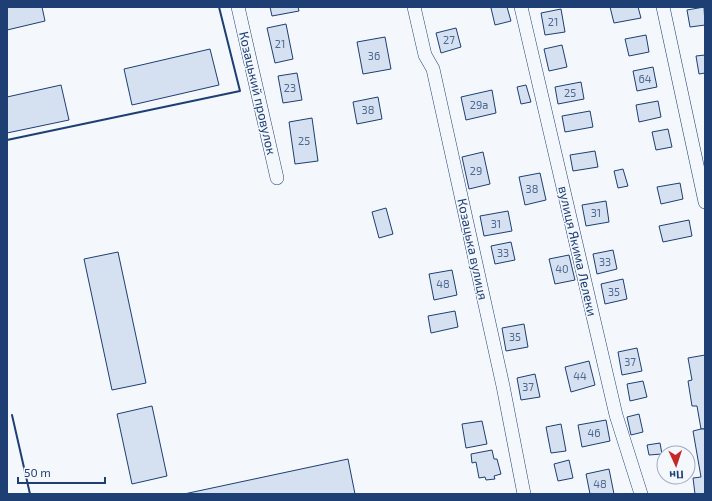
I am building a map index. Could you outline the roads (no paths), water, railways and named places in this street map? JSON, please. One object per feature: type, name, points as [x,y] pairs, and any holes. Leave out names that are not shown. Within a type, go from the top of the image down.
[{"type":"street","name":"Козацький провулок","points":[[238,7],[277,178]]},
{"type":"street","name":"Козацька вулиця","points":[[414,7],[425,55],[433,69],[503,386],[524,494]]},
{"type":"street","name":"вулиця Якима Лелеки","points":[[521,7],[614,408],[641,494]]},
{"type":"street","points":[[663,7],[705,202]]}]
